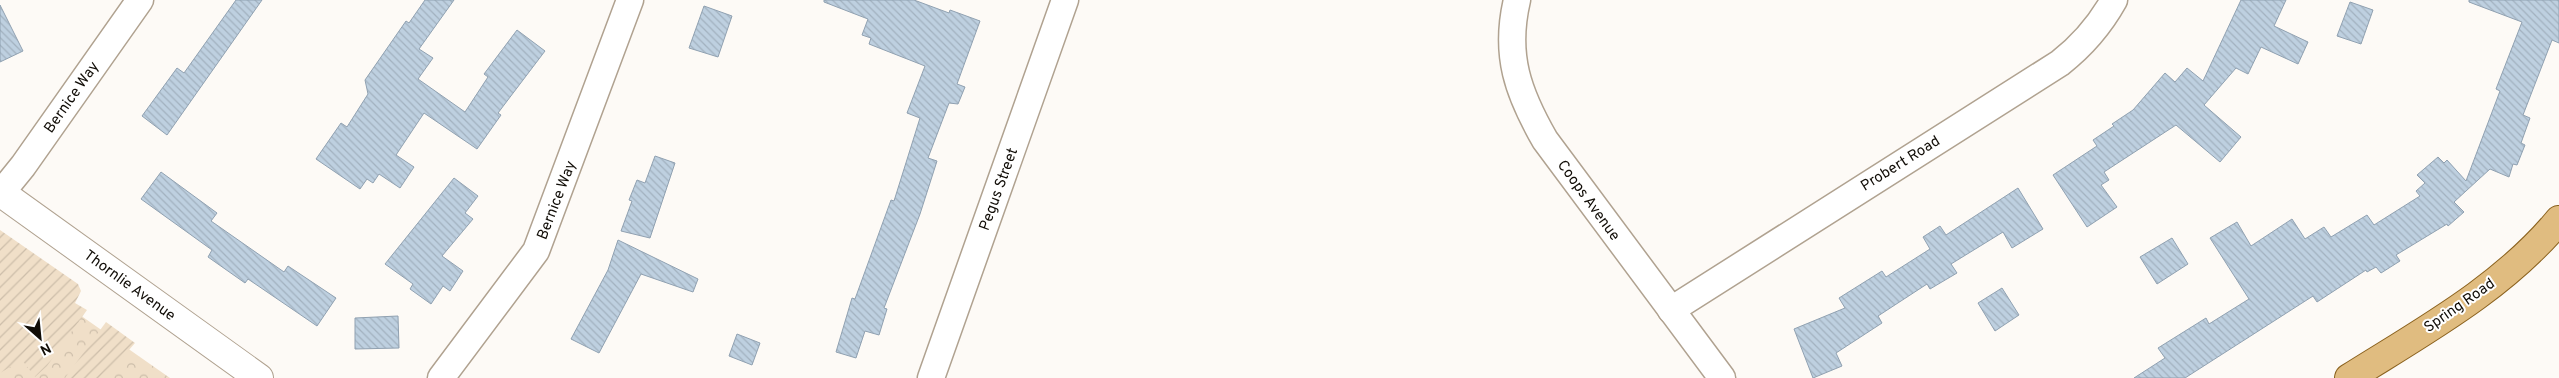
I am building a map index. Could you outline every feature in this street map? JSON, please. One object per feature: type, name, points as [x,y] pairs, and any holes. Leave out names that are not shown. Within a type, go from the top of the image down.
[{"type":"main road","name":"Thornlie Avenue","points":[[1,193],[259,378]]},
{"type":"main road","name":"Spring Road","points":[[2349,378],[2464,305],[2514,265],[2559,220]]},
{"type":"street","name":"Bernice Way","points":[[1,193],[24,166],[140,0]]},
{"type":"street","name":"Bernice Way","points":[[441,378],[536,252],[630,0]]},
{"type":"street","name":"Pegus Street","points":[[931,378],[1065,0]]},
{"type":"street","name":"Coops Avenue","points":[[1517,0],[1511,34],[1515,74],[1526,104],[1545,140],[1722,378]]},
{"type":"street","name":"Probert Road","points":[[1671,310],[2060,62],[2090,36],[2114,0]]},
{"type":"green space","points":[[0,230],[78,284],[81,291],[75,303],[87,310],[47,366],[35,377],[22,360],[0,373]]},
{"type":"green space","points":[[0,259],[170,378],[0,378]]},
{"type":"green space","points":[[106,322],[135,343],[105,378],[65,378]]},
{"type":"building","points":[[236,0],[262,0],[167,135],[142,116],[177,68],[184,73]]},
{"type":"building","points":[[425,0],[454,0],[419,49],[433,58],[418,79],[465,112],[488,77],[484,74],[517,30],[545,51],[498,113],[501,115],[477,149],[424,113],[396,155],[414,167],[400,188],[379,174],[373,183],[367,179],[360,189],[316,159],[341,123],[347,127],[368,94],[365,80],[406,21],[409,23]]},
{"type":"building","points":[[824,0],[914,0],[949,13],[950,10],[980,21],[957,84],[965,87],[958,104],[949,103],[928,158],[937,161],[920,214],[884,308],[887,309],[879,335],[865,331],[856,358],[836,352],[852,298],[855,299],[891,200],[894,201],[920,118],[907,113],[925,66],[869,44],[871,38],[862,35],[868,19],[824,2]]},
{"type":"building","points":[[2241,0],[2286,0],[2274,26],[2308,42],[2298,64],[2261,47],[2248,74],[2236,68],[2204,105],[2241,137],[2220,162],[2176,125],[2104,172],[2109,180],[2101,185],[2117,207],[2087,227],[2053,175],[2097,146],[2093,140],[2133,110],[2165,73],[2175,82],[2187,68],[2203,81]]},
{"type":"building","points":[[2469,0],[2559,0],[2559,43],[2552,40],[2523,115],[2530,118],[2521,143],[2525,145],[2517,165],[2513,164],[2509,177],[2490,169],[2454,202],[2464,212],[2448,226],[2447,224],[2396,255],[2400,261],[2381,273],[2376,267],[2367,272],[2366,270],[2317,302],[2313,296],[2185,378],[2134,378],[2165,358],[2158,348],[2206,318],[2209,324],[2249,299],[2210,238],[2237,222],[2251,246],[2292,219],[2305,239],[2324,227],[2331,237],[2367,215],[2374,225],[2420,196],[2416,191],[2425,183],[2417,175],[2438,157],[2444,163],[2447,160],[2466,181],[2500,91],[2496,89],[2522,22],[2469,2]]},
{"type":"building","points":[[2350,2],[2373,10],[2361,44],[2337,36]]},
{"type":"building","points":[[0,5],[23,51],[0,62]]},
{"type":"building","points":[[704,6],[732,16],[718,57],[689,48]]},
{"type":"building","points":[[655,156],[675,163],[650,238],[621,231],[632,201],[629,200],[637,180],[645,183]]},
{"type":"building","points":[[161,172],[217,213],[211,221],[284,272],[288,266],[336,298],[317,326],[248,279],[245,283],[208,257],[212,250],[141,199]]},
{"type":"building","points":[[454,178],[478,196],[465,213],[473,219],[442,256],[463,271],[450,291],[443,286],[431,304],[410,289],[413,284],[385,264]]},
{"type":"building","points":[[2018,188],[2043,229],[2012,248],[2003,232],[1951,264],[1957,273],[1930,289],[1927,284],[1878,316],[1882,323],[1836,353],[1842,366],[1813,378],[1794,329],[1845,308],[1839,298],[1882,271],[1886,277],[1930,249],[1923,237],[1940,226],[1946,235]]},
{"type":"building","points":[[2172,238],[2188,264],[2157,284],[2140,257]]},
{"type":"building","points":[[618,240],[698,279],[693,292],[641,274],[599,353],[571,339],[608,270]]},
{"type":"building","points":[[2002,288],[2019,315],[1995,331],[1978,303]]},
{"type":"building","points":[[398,316],[399,348],[355,349],[355,318]]},
{"type":"building","points":[[737,334],[760,343],[752,365],[729,356]]}]
